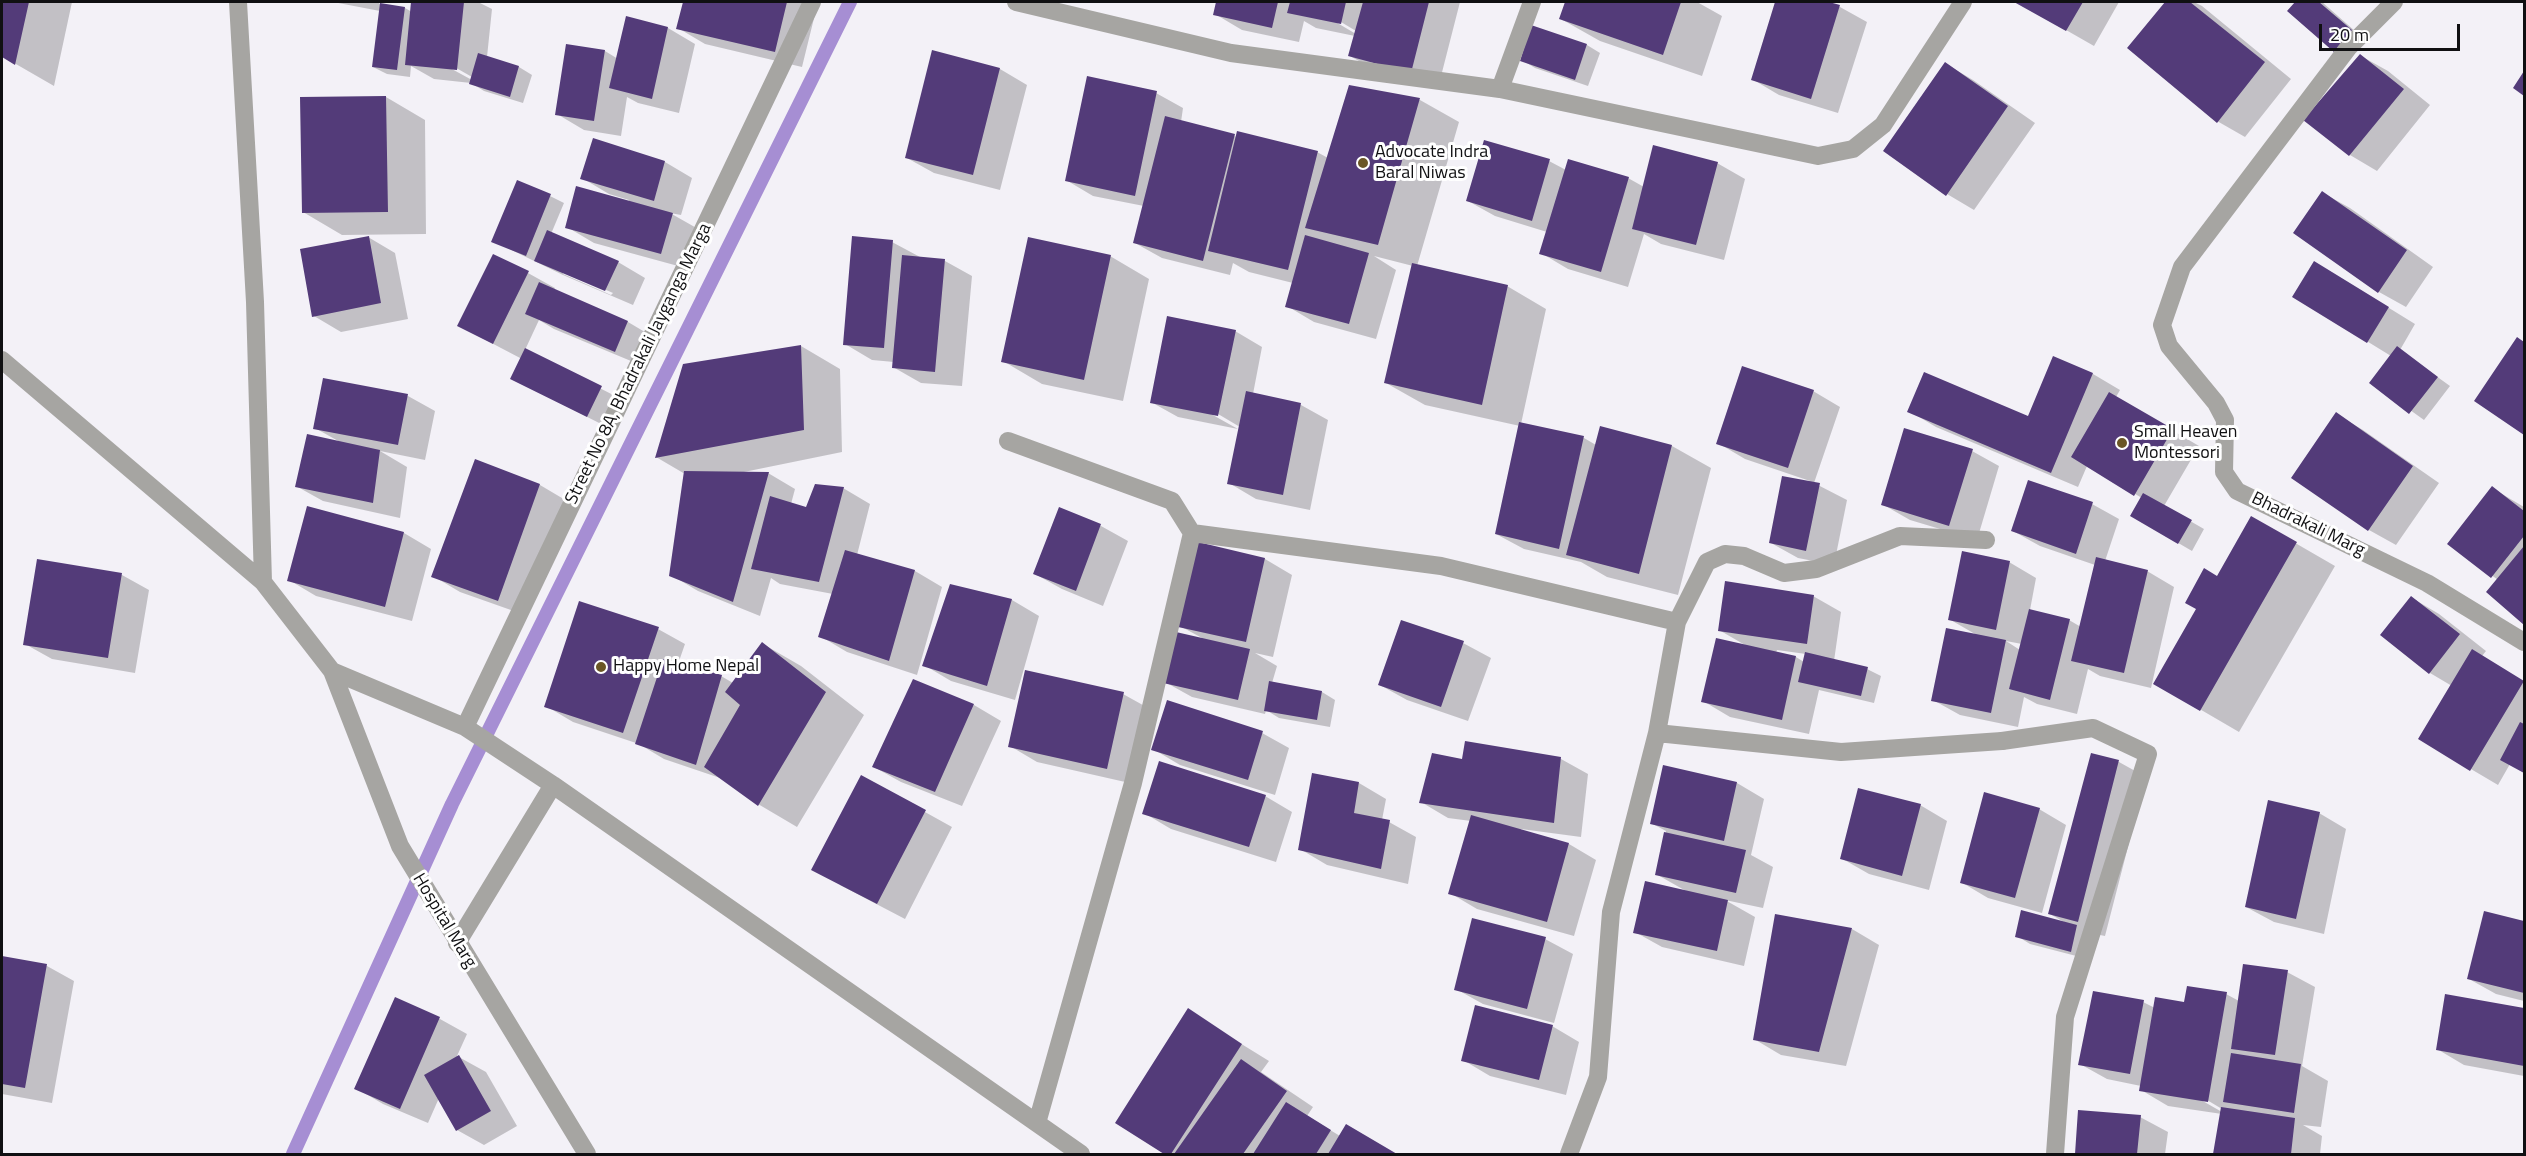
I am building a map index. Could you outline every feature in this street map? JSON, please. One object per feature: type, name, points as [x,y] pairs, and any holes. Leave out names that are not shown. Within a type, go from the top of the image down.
[{"type":"street","points":[[238,2],[255,302],[263,582]]},
{"type":"street","name":"Street No 8A, Bhadrakali Jayganga Marga","points":[[465,727],[812,2]]},
{"type":"street","points":[[1016,2],[1231,53],[1500,89],[1818,156],[1853,149],[1883,125],[1963,2]]},
{"type":"street","points":[[1500,89],[1532,2]]},
{"type":"street","name":"Bhadrakali Marg","points":[[2394,2],[2348,48],[2182,267],[2162,325],[2169,346],[2216,403],[2225,420],[2224,472],[2237,491],[2427,583],[2524,642]]},
{"type":"street","points":[[2,361],[263,582],[332,671],[465,727],[554,785],[1081,1155]]},
{"type":"street","points":[[2,361],[2,369]]},
{"type":"street","points":[[1008,441],[1172,501],[1192,534],[1133,783],[1037,1123]]},
{"type":"street","points":[[1192,534],[1441,566],[1677,622]]},
{"type":"street","points":[[1569,1155],[1598,1077],[1611,912],[1657,732],[1677,622],[1707,562],[1725,554],[1744,556],[1784,573],[1816,569],[1900,536],[1986,540]]},
{"type":"street","name":"Hospital Marg","points":[[332,671],[400,846],[587,1155]]},
{"type":"street","points":[[1657,732],[1841,752],[2002,741],[2094,728],[2148,754],[2065,1017],[2055,1155]]},
{"type":"street","points":[[457,943],[554,785]]},
{"type":"building","points":[[2,2],[29,2],[15,65],[2,57]]},
{"type":"building","points":[[411,2],[464,2],[457,70],[405,65]]},
{"type":"building","points":[[683,2],[787,2],[775,52],[676,29]]},
{"type":"building","points":[[1216,2],[1278,2],[1272,28],[1213,15]]},
{"type":"building","points":[[1290,2],[1346,2],[1341,24],[1287,13]]},
{"type":"building","points":[[1363,2],[1429,2],[1411,73],[1348,56]]},
{"type":"building","points":[[1565,2],[1681,2],[1663,55],[1559,19]]},
{"type":"building","points":[[1775,2],[1829,2],[1840,5],[1811,99],[1751,80]]},
{"type":"building","points":[[2014,2],[2083,2],[2066,31]]},
{"type":"building","points":[[2165,2],[2190,2],[2265,62],[2217,123],[2127,48]]},
{"type":"building","points":[[2295,2],[2319,2],[2352,30],[2334,52],[2287,11]]},
{"type":"building","points":[[380,3],[405,7],[397,70],[372,67]]},
{"type":"building","points":[[626,16],[668,27],[652,99],[609,88]]},
{"type":"building","points":[[1531,25],[1587,44],[1575,80],[1520,61]]},
{"type":"building","points":[[566,44],[605,50],[594,121],[555,115]]},
{"type":"building","points":[[932,50],[1000,68],[973,175],[905,158]]},
{"type":"building","points":[[478,53],[519,66],[510,97],[469,84]]},
{"type":"building","points":[[2360,54],[2404,89],[2349,156],[2303,120]]},
{"type":"building","points":[[1945,62],[2008,106],[1946,196],[1883,151]]},
{"type":"building","points":[[2524,71],[2524,96],[2513,88]]},
{"type":"building","points":[[1087,76],[1157,91],[1135,196],[1065,181]]},
{"type":"building","name":"Advocate Indra Baral Niwas","points":[[1349,85],[1420,98],[1378,245],[1305,228]]},
{"type":"building","points":[[386,96],[388,212],[302,213],[300,97]]},
{"type":"building","points":[[1165,116],[1235,134],[1203,261],[1133,243]]},
{"type":"building","points":[[1237,131],[1318,151],[1288,270],[1208,251]]},
{"type":"building","points":[[593,138],[665,161],[654,201],[580,179]]},
{"type":"building","points":[[1484,140],[1550,159],[1532,221],[1466,201]]},
{"type":"building","points":[[1653,145],[1718,162],[1696,245],[1632,229]]},
{"type":"building","points":[[1568,159],[1629,177],[1601,272],[1539,254]]},
{"type":"building","points":[[517,180],[551,194],[526,256],[491,242]]},
{"type":"building","points":[[576,186],[673,213],[661,254],[565,228]]},
{"type":"building","points":[[2322,191],[2407,250],[2378,293],[2293,233]]},
{"type":"building","points":[[547,230],[619,261],[605,291],[534,261]]},
{"type":"building","points":[[1305,235],[1369,253],[1349,324],[1285,307]]},
{"type":"building","points":[[369,236],[381,303],[312,317],[300,249]]},
{"type":"building","points":[[852,236],[893,240],[884,348],[843,345]]},
{"type":"building","points":[[1028,237],[1111,255],[1084,380],[1001,362]]},
{"type":"building","points":[[493,254],[529,271],[493,344],[457,326]]},
{"type":"building","points":[[902,255],[945,259],[935,372],[892,368]]},
{"type":"building","points":[[2314,261],[2389,307],[2367,343],[2292,297]]},
{"type":"building","points":[[1412,263],[1508,285],[1482,405],[1384,383]]},
{"type":"building","points":[[539,282],[628,321],[615,352],[525,314]]},
{"type":"building","points":[[1167,316],[1236,330],[1218,416],[1150,403]]},
{"type":"building","points":[[2517,337],[2524,342],[2524,435],[2474,401]]},
{"type":"building","points":[[801,345],[804,430],[655,458],[683,364]]},
{"type":"building","points":[[2397,346],[2438,377],[2409,414],[2369,383]]},
{"type":"building","points":[[525,348],[602,386],[587,417],[510,379]]},
{"type":"building","points":[[2053,356],[2093,373],[2051,473],[1907,412],[1924,372],[2028,416]]},
{"type":"building","points":[[1742,366],[1814,390],[1788,468],[1716,444]]},
{"type":"building","points":[[323,378],[408,394],[398,445],[313,429]]},
{"type":"building","points":[[1246,391],[1301,403],[1283,495],[1227,484]]},
{"type":"building","name":"Small Heaven Montessori","points":[[2109,392],[2173,429],[2134,496],[2071,457]]},
{"type":"building","points":[[2336,412],[2413,466],[2368,531],[2291,478]]},
{"type":"building","points":[[1519,422],[1584,436],[1559,549],[1495,534]]},
{"type":"building","points":[[1600,426],[1672,445],[1639,574],[1566,555]]},
{"type":"building","points":[[1904,428],[1973,449],[1949,526],[1881,505]]},
{"type":"building","points":[[307,434],[380,450],[373,503],[295,487]]},
{"type":"building","points":[[475,459],[540,484],[498,601],[431,577]]},
{"type":"building","points":[[684,471],[769,472],[733,602],[669,576]]},
{"type":"building","points":[[1782,476],[1820,483],[1806,551],[1769,543]]},
{"type":"building","points":[[2028,480],[2093,502],[2076,554],[2011,531]]},
{"type":"building","points":[[815,484],[844,487],[819,582],[751,569],[770,496],[806,507]]},
{"type":"building","points":[[2492,486],[2524,511],[2524,536],[2491,578],[2447,544]]},
{"type":"building","points":[[2143,493],[2192,520],[2178,544],[2130,516]]},
{"type":"building","points":[[307,506],[404,532],[385,607],[287,581]]},
{"type":"building","points":[[1059,507],[1101,524],[1076,591],[1033,574]]},
{"type":"building","points":[[2251,516],[2297,542],[2200,711],[2153,684],[2196,609],[2185,603],[2204,568],[2217,576]]},
{"type":"building","points":[[1198,542],[1265,558],[1246,642],[1178,627]]},
{"type":"building","points":[[2524,546],[2524,625],[2486,592]]},
{"type":"building","points":[[845,550],[915,570],[889,661],[818,637]]},
{"type":"building","points":[[1962,551],[2010,561],[1996,630],[1948,620]]},
{"type":"building","points":[[2096,557],[2148,570],[2124,673],[2071,661]]},
{"type":"building","points":[[37,559],[122,573],[108,658],[23,645]]},
{"type":"building","points":[[1725,581],[1814,595],[1807,644],[1718,631]]},
{"type":"building","points":[[950,584],[1012,599],[987,686],[922,666]]},
{"type":"building","points":[[2411,596],[2460,634],[2429,674],[2380,635]]},
{"type":"building","name":"Happy Home Nepal","points":[[579,601],[659,627],[623,733],[544,707]]},
{"type":"building","points":[[2029,609],[2070,619],[2050,700],[2009,689]]},
{"type":"building","points":[[1401,620],[1464,641],[1441,707],[1378,685]]},
{"type":"building","points":[[1946,628],[2006,640],[1991,713],[1931,701]]},
{"type":"building","points":[[1176,632],[1250,649],[1238,700],[1163,683]]},
{"type":"building","points":[[1716,638],[1796,656],[1782,720],[1701,702]]},
{"type":"building","points":[[762,642],[826,692],[758,806],[704,767],[740,705],[725,692]]},
{"type":"building","points":[[2472,649],[2524,681],[2470,771],[2418,739]]},
{"type":"building","points":[[1805,652],[1868,667],[1861,696],[1798,682]]},
{"type":"building","points":[[663,659],[722,675],[696,765],[635,744]]},
{"type":"building","points":[[1025,670],[1124,692],[1107,769],[1008,747]]},
{"type":"building","points":[[913,679],[974,704],[935,792],[872,767]]},
{"type":"building","points":[[1269,681],[1322,691],[1317,720],[1264,711]]},
{"type":"building","points":[[1167,700],[1263,731],[1248,780],[1151,750]]},
{"type":"building","points":[[2520,722],[2524,724],[2524,773],[2500,760]]},
{"type":"building","points":[[1465,741],[1561,757],[1554,823],[1419,803],[1432,753],[1462,759]]},
{"type":"building","points":[[2091,753],[2119,760],[2078,922],[2048,914]]},
{"type":"building","points":[[1159,761],[1266,795],[1249,847],[1142,814]]},
{"type":"building","points":[[1663,765],[1737,782],[1724,841],[1650,824]]},
{"type":"building","points":[[1312,773],[1359,782],[1354,813],[1390,820],[1381,869],[1298,850]]},
{"type":"building","points":[[861,775],[926,810],[877,904],[811,870]]},
{"type":"building","points":[[1858,788],[1921,804],[1902,876],[1840,859]]},
{"type":"building","points":[[1984,792],[2040,808],[2015,898],[1960,883]]},
{"type":"building","points":[[2268,800],[2320,812],[2296,919],[2245,907]]},
{"type":"building","points":[[1471,815],[1569,843],[1547,922],[1448,894]]},
{"type":"building","points":[[1664,832],[1746,850],[1736,893],[1655,875]]},
{"type":"building","points":[[1645,881],[1728,900],[1717,951],[1633,933]]},
{"type":"building","points":[[2021,910],[2077,925],[2071,952],[2015,937]]},
{"type":"building","points":[[2484,911],[2524,921],[2524,993],[2467,979]]},
{"type":"building","points":[[1775,914],[1852,928],[1819,1052],[1753,1040]]},
{"type":"building","points":[[1472,918],[1546,937],[1527,1009],[1454,990]]},
{"type":"building","points":[[2,956],[47,964],[25,1088],[2,1084]]},
{"type":"building","points":[[2243,964],[2288,970],[2275,1055],[2231,1049]]},
{"type":"building","points":[[2187,986],[2227,992],[2208,1102],[2139,1091],[2155,997],[2184,1002]]},
{"type":"building","points":[[2093,991],[2144,1000],[2130,1074],[2078,1065]]},
{"type":"building","points":[[2445,994],[2524,1008],[2524,1066],[2436,1050]]},
{"type":"building","points":[[395,997],[440,1017],[400,1109],[354,1089]]},
{"type":"building","points":[[1475,1005],[1553,1025],[1539,1080],[1461,1061]]},
{"type":"building","points":[[1188,1008],[1242,1044],[1171,1154],[1164,1154],[1115,1123]]},
{"type":"building","points":[[2231,1053],[2301,1064],[2294,1113],[2223,1102]]},
{"type":"building","points":[[459,1055],[491,1111],[456,1131],[424,1075]]},
{"type":"building","points":[[1241,1059],[1287,1091],[1243,1154],[1174,1154]]},
{"type":"building","points":[[1286,1102],[1331,1130],[1316,1154],[1253,1154]]},
{"type":"building","points":[[2221,1107],[2295,1118],[2291,1154],[2213,1154]]},
{"type":"building","points":[[2078,1110],[2141,1115],[2137,1154],[2075,1154]]},
{"type":"building","points":[[1346,1124],[1397,1154],[1328,1154]]},
{"type":"waterway","points":[[293,1154],[452,804],[850,2]]},
{"type":"place","name":"Advocate Indra Baral Niwas","points":[[1363,163]]},
{"type":"place","name":"Small Heaven Montessori","points":[[2122,443]]},
{"type":"place","name":"Happy Home Nepal","points":[[601,667]]}]
